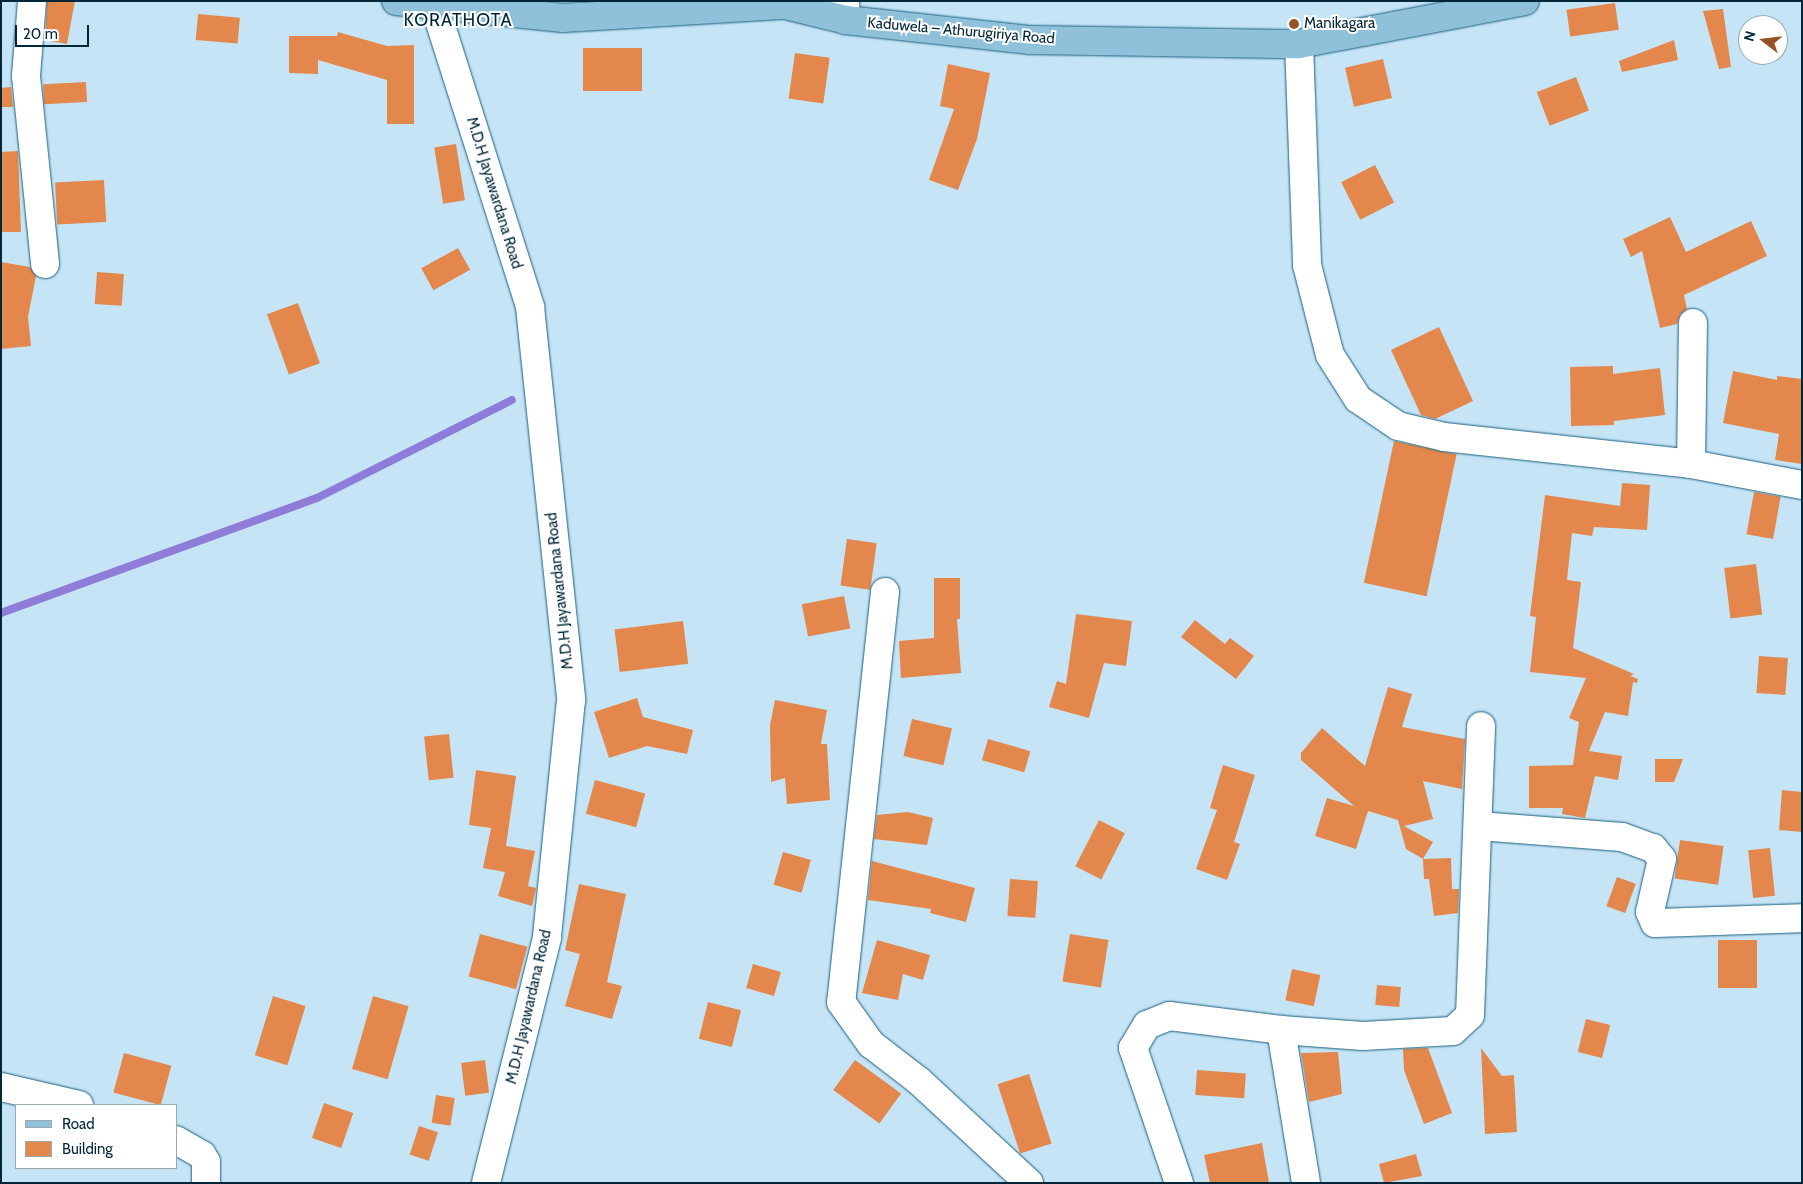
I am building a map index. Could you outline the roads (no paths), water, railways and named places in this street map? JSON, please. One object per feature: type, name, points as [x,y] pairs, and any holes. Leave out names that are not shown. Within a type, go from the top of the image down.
[{"type":"main road","name":"Kaduwela – Athurugiriya Road","points":[[396,1],[435,7],[563,18],[785,5],[846,11],[1031,40],[1299,44],[1525,1]]},
{"type":"street","points":[[32,1],[26,76],[45,264]]},
{"type":"street","name":"M.D.H Jayawardana Road","points":[[435,7],[530,307],[571,700],[547,938],[486,1183]]},
{"type":"street","points":[[1299,44],[1307,265],[1330,355],[1358,399],[1398,426],[1444,437],[1690,464],[1802,485]]},
{"type":"street","points":[[1690,464],[1693,323]]},
{"type":"street","points":[[885,592],[841,1002],[871,1044],[919,1081],[1029,1183]]},
{"type":"street","points":[[1179,1183],[1133,1048],[1146,1025],[1169,1016],[1281,1030],[1363,1036],[1453,1031],[1470,1015],[1479,826],[1481,726]]},
{"type":"street","points":[[1479,826],[1622,838],[1653,848],[1662,859],[1650,912],[1655,924],[1802,918]]},
{"type":"street","points":[[1281,1030],[1306,1183]]},
{"type":"street","points":[[1,1087],[75,1104]]},
{"type":"street","points":[[178,1141],[202,1155],[206,1162],[206,1183]]},
{"type":"waterway","points":[[1,613],[317,498],[512,400]]},
{"type":"place","name":"Manikagara","points":[[1294,24]]},
{"type":"district","name":"KORATHOTA","points":[[458,20]]}]
